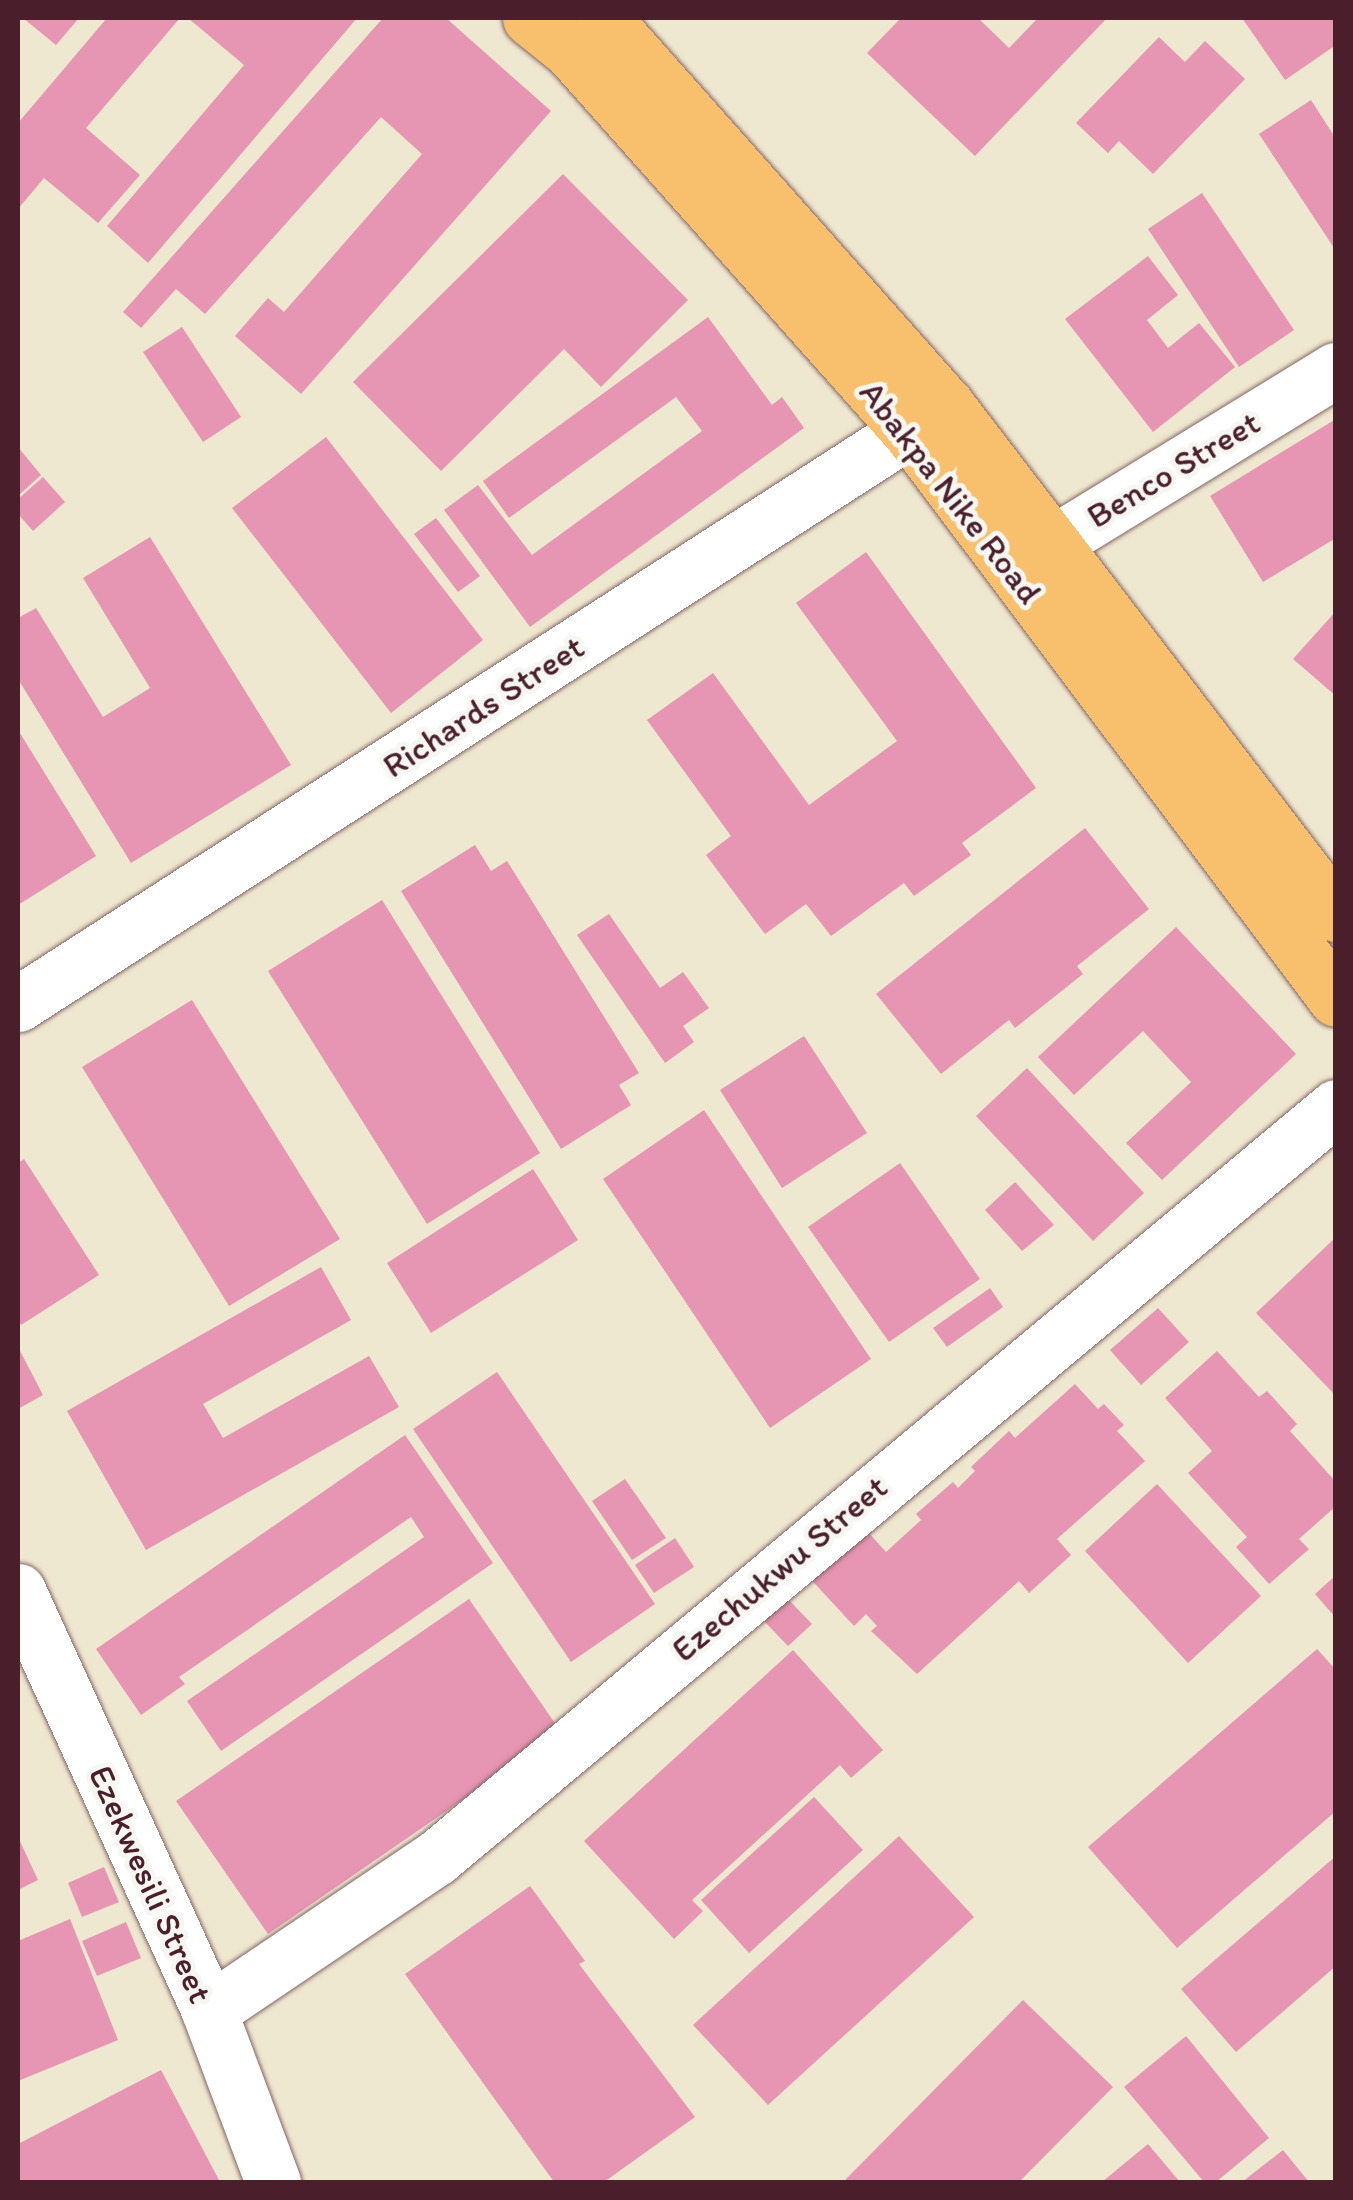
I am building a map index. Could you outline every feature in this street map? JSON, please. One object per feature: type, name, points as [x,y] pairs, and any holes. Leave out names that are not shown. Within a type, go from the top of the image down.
[{"type":"main road","name":"Abakpa Nike Road","points":[[575,26],[929,419],[1032,556],[1336,998]]},
{"type":"main road","name":"Abakpa Nike Road","points":[[1032,556],[1336,914]]},
{"type":"street","name":"Benco Street","points":[[1032,556],[1336,370]]},
{"type":"street","name":"Richards Street","points":[[18,1004],[929,419]]},
{"type":"street","name":"Ezechukwu Street","points":[[209,2011],[436,1858],[1336,1106]]},
{"type":"street","name":"Ezekwesili Street","points":[[18,1591],[209,2011],[273,2182]]},
{"type":"building","points":[[23,18],[79,18],[56,45]]},
{"type":"building","points":[[107,18],[180,18],[86,128],[140,175],[98,223],[44,178],[18,209],[18,123]]},
{"type":"building","points":[[188,18],[357,18],[148,263],[107,226],[244,65]]},
{"type":"building","points":[[383,18],[446,18],[551,111],[301,394],[235,336],[268,298],[284,312],[422,154],[381,117],[205,314],[176,289],[141,328],[123,312]]},
{"type":"building","points":[[901,18],[978,18],[1009,48],[1038,18],[1107,18],[975,156],[867,53]]},
{"type":"building","points":[[1242,18],[1336,18],[1336,45],[1285,80]]},
{"type":"building","points":[[1159,37],[1185,62],[1205,41],[1245,79],[1153,174],[1119,141],[1108,153],[1076,123]]},
{"type":"building","points":[[1311,100],[1336,139],[1336,251],[1259,134]]},
{"type":"building","points":[[563,174],[688,300],[601,387],[564,349],[441,471],[353,382]]},
{"type":"building","points":[[1202,193],[1294,330],[1239,367],[1148,229]]},
{"type":"building","points":[[1148,256],[1178,295],[1147,320],[1168,348],[1199,323],[1235,367],[1153,432],[1065,319]]},
{"type":"building","points":[[708,317],[772,405],[782,397],[804,428],[530,627],[444,510],[478,485],[532,555],[702,431],[676,397],[509,518],[483,481]]},
{"type":"building","points":[[182,327],[241,417],[203,442],[143,352]]},
{"type":"building","points":[[1336,419],[1336,538],[1263,582],[1210,496]]},
{"type":"building","points":[[326,437],[483,640],[391,713],[232,508]]},
{"type":"building","points":[[18,447],[41,475],[18,496]]},
{"type":"building","points":[[43,477],[65,502],[33,531],[18,514],[18,499]]},
{"type":"building","points":[[436,518],[480,576],[458,592],[414,534]]},
{"type":"building","points":[[150,537],[291,765],[131,863],[18,679],[18,618],[36,608],[103,717],[150,688],[83,578]]},
{"type":"building","points":[[866,552],[1036,788],[962,843],[971,855],[914,896],[904,883],[831,936],[806,904],[765,934],[706,855],[731,836],[647,720],[713,673],[809,805],[897,741],[796,603]]},
{"type":"building","points":[[1336,611],[1336,696],[1293,659]]},
{"type":"building","points":[[18,730],[96,856],[18,905]]},
{"type":"building","points":[[1085,828],[1149,909],[1077,966],[1083,974],[1015,1028],[1009,1020],[941,1074],[876,994]]},
{"type":"building","points":[[475,845],[491,871],[507,861],[639,1073],[619,1085],[631,1105],[561,1149],[401,891]]},
{"type":"building","points":[[382,900],[540,1153],[427,1224],[268,971]]},
{"type":"building","points":[[609,914],[660,988],[683,972],[709,1008],[683,1026],[694,1042],[665,1063],[577,935]]},
{"type":"building","points":[[1176,927],[1296,1054],[1162,1180],[1126,1143],[1191,1082],[1143,1031],[1074,1095],[1038,1057]]},
{"type":"building","points":[[192,1000],[340,1239],[229,1306],[82,1067]]},
{"type":"building","points":[[804,1036],[867,1133],[782,1188],[720,1090]]},
{"type":"building","points":[[1027,1068],[1144,1193],[1093,1241],[976,1116]]},
{"type":"building","points":[[704,1110],[871,1359],[770,1428],[603,1179]]},
{"type":"building","points":[[24,1159],[99,1275],[21,1325],[18,1163]]},
{"type":"building","points":[[900,1163],[980,1279],[889,1342],[808,1227]]},
{"type":"building","points":[[533,1169],[578,1240],[431,1333],[387,1263]]},
{"type":"building","points":[[1015,1182],[1054,1225],[1022,1251],[985,1210]]},
{"type":"building","points":[[1336,1237],[1336,1396],[1256,1313]]},
{"type":"building","points":[[321,1267],[351,1320],[203,1404],[223,1438],[369,1356],[399,1407],[146,1550],[67,1411]]},
{"type":"building","points":[[990,1288],[1003,1307],[947,1347],[933,1328]]},
{"type":"building","points":[[1158,1308],[1189,1342],[1141,1385],[1110,1350]]},
{"type":"building","points":[[18,1347],[43,1395],[18,1409]]},
{"type":"building","points":[[1217,1351],[1259,1397],[1267,1391],[1297,1424],[1290,1431],[1336,1482],[1336,1506],[1299,1539],[1309,1549],[1269,1584],[1236,1547],[1247,1537],[1188,1473],[1212,1451],[1165,1398]]},
{"type":"building","points":[[497,1372],[655,1604],[571,1662],[413,1429]]},
{"type":"building","points":[[1075,1384],[1098,1409],[1104,1404],[1124,1425],[1117,1431],[1145,1461],[1057,1539],[1071,1555],[1029,1593],[1019,1581],[917,1674],[871,1631],[877,1626],[866,1614],[854,1626],[804,1572],[859,1522],[886,1552],[921,1520],[916,1514],[953,1482],[958,1488],[975,1471],[971,1467],[1009,1431],[1015,1438]]},
{"type":"building","points":[[405,1435],[493,1563],[221,1751],[187,1701],[424,1537],[411,1517],[179,1677],[185,1684],[141,1715],[96,1649]]},
{"type":"building","points":[[625,1479],[666,1538],[632,1560],[592,1501]]},
{"type":"building","points":[[1157,1484],[1261,1596],[1188,1663],[1085,1551]]},
{"type":"building","points":[[675,1538],[694,1567],[654,1593],[635,1565]]},
{"type":"building","points":[[1336,1575],[1336,1618],[1315,1594]]},
{"type":"building","points":[[787,1598],[812,1624],[788,1646],[763,1620]]},
{"type":"building","points":[[469,1599],[561,1732],[268,1934],[176,1801]]},
{"type":"building","points":[[1317,1649],[1336,1670],[1336,1811],[1177,1948],[1088,1847]]},
{"type":"building","points":[[793,1650],[883,1750],[851,1778],[840,1765],[692,1900],[703,1911],[674,1939],[584,1841]]},
{"type":"building","points":[[814,1797],[863,1850],[749,1953],[701,1900]]},
{"type":"building","points":[[899,1836],[974,1917],[768,2105],[693,2025]]},
{"type":"building","points":[[18,1837],[38,1880],[18,1890]]},
{"type":"building","points":[[1336,1856],[1336,1966],[1236,2052],[1181,1989]]},
{"type":"building","points":[[104,1867],[119,1902],[82,1917],[68,1883]]},
{"type":"building","points":[[530,1886],[585,1961],[579,1964],[695,2117],[604,2182],[554,2182],[405,1974]]},
{"type":"building","points":[[70,1919],[118,2040],[18,2081],[18,1941]]},
{"type":"building","points":[[126,1922],[141,1958],[97,1976],[82,1941]]},
{"type":"building","points":[[1023,2000],[1113,2087],[1019,2182],[843,2182]]},
{"type":"building","points":[[1186,2036],[1269,2138],[1216,2182],[1204,2182],[1124,2087]]},
{"type":"building","points":[[161,2070],[220,2182],[18,2182],[18,2144]]},
{"type":"building","points":[[1148,2144],[1180,2182],[1102,2182]]},
{"type":"building","points":[[1283,2150],[1309,2182],[1242,2182]]}]
